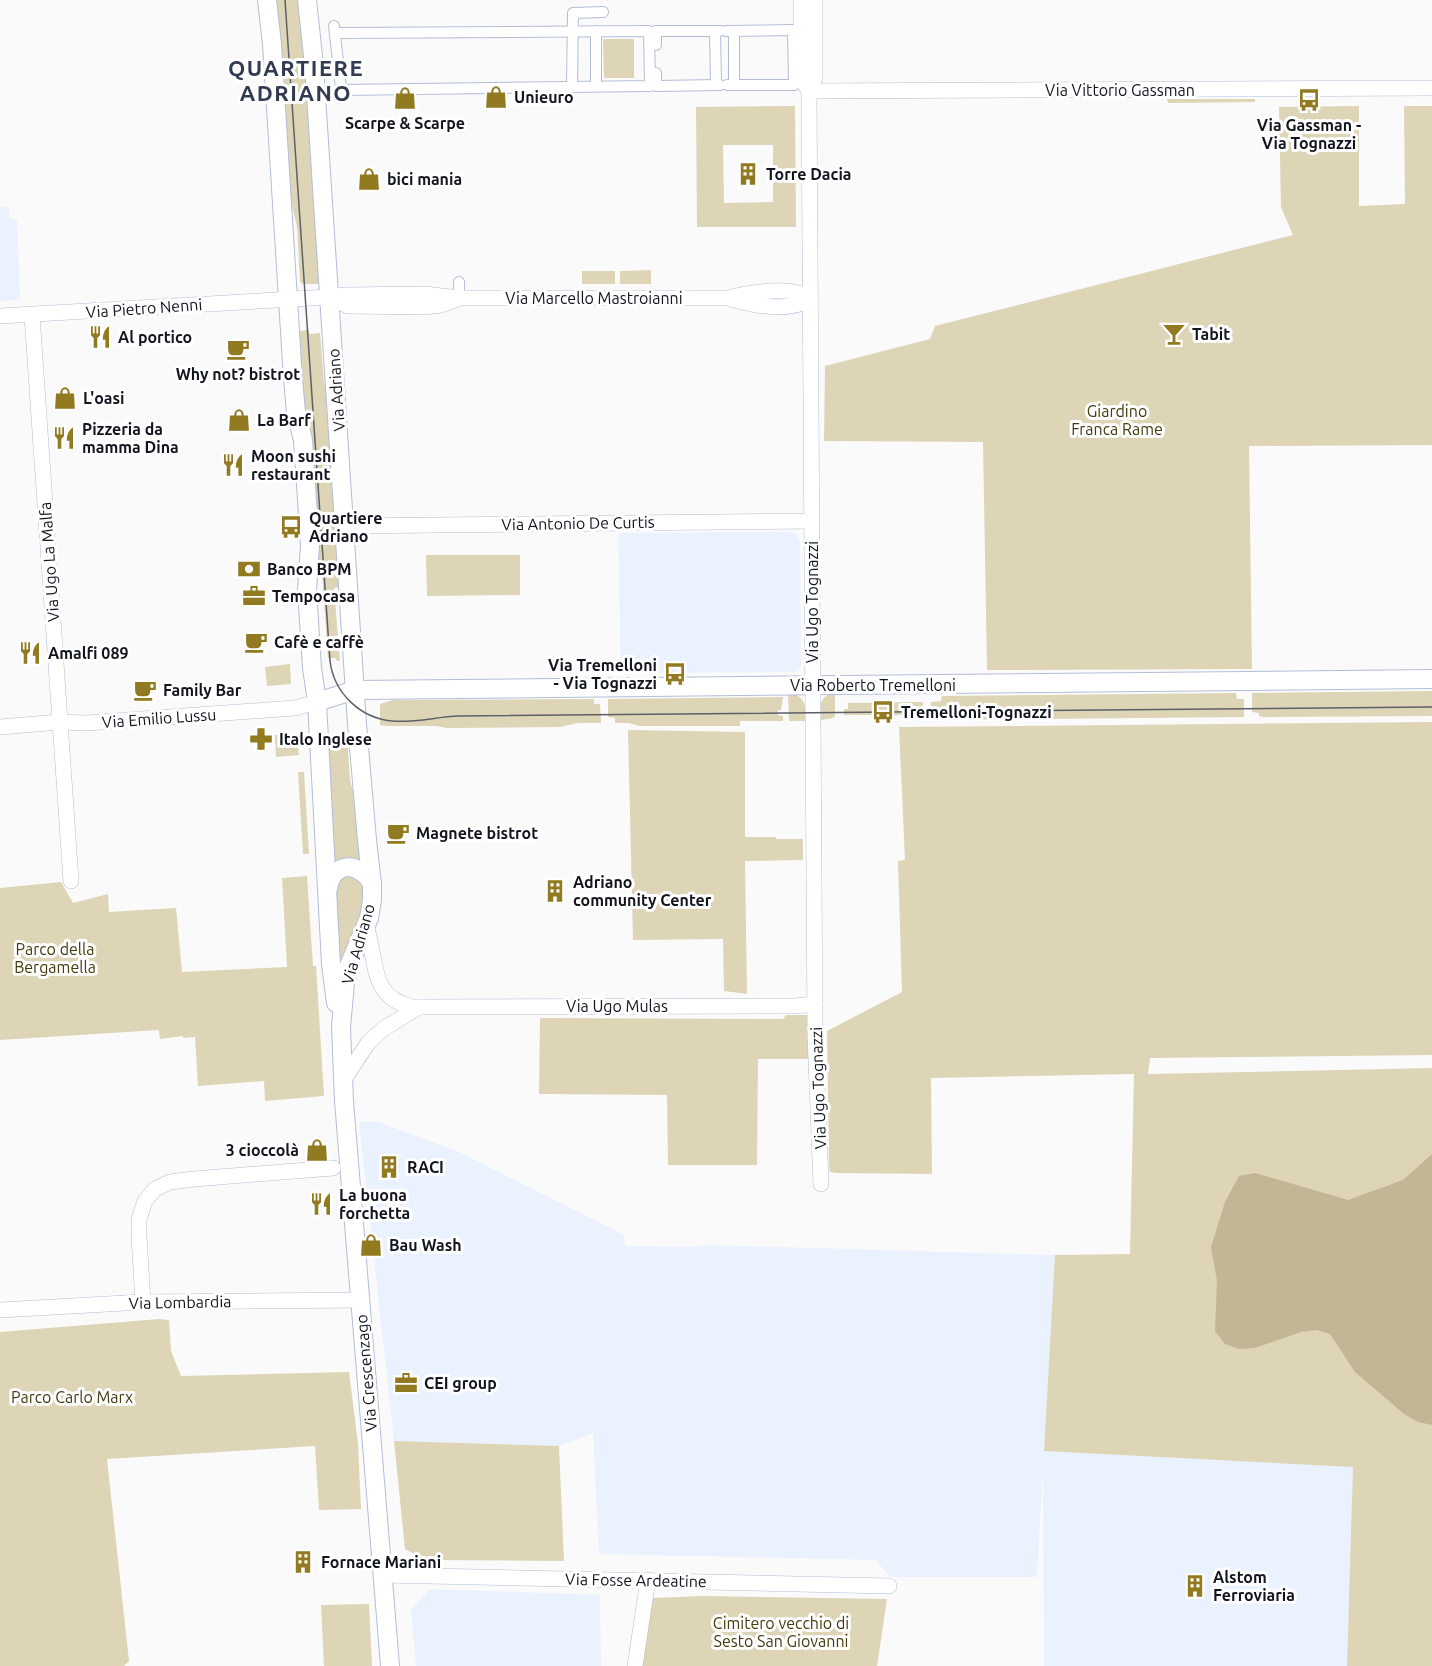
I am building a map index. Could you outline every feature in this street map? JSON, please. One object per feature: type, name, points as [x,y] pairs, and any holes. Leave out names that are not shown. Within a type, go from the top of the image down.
[{"type":"street","name":"Via Adriano","points":[[267,0],[272,44],[296,412],[303,449],[310,545],[307,590],[312,668],[317,702],[333,986],[341,1027],[344,1081]]},
{"type":"street","name":"Via Adriano","points":[[307,0],[314,65],[355,690],[372,884],[371,909],[346,975],[341,1027]]},
{"type":"street","name":"Via Ugo Tognazzi","points":[[801,0],[802,76],[809,91]]},
{"type":"street","name":"Via Ugo Tognazzi","points":[[815,0],[815,76],[809,91],[809,299],[815,1004],[821,1184]]},
{"type":"street","points":[[572,87],[573,13],[603,12]]},
{"type":"street","points":[[334,29],[572,31],[650,31],[650,86],[341,94],[334,29]]},
{"type":"street","points":[[794,30],[794,85],[724,85],[656,86],[656,32],[794,30]]},
{"type":"street","points":[[596,31],[596,86]]},
{"type":"street","points":[[724,31],[724,85]]},
{"type":"street","points":[[724,31],[724,85]]},
{"type":"street","name":"Via Vittorio Gassman","points":[[809,91],[1432,88]]},
{"type":"street","points":[[459,282],[459,298]]},
{"type":"street","name":"Via Marcello Mastroianni","points":[[288,299],[329,297],[348,306],[424,307],[441,305],[459,298],[728,298],[750,293],[789,292],[804,295],[809,299]]},
{"type":"street","name":"Via Pietro Nenni","points":[[0,316],[288,299]]},
{"type":"street","name":"Via Ugo La Malfa","points":[[32,315],[72,881]]},
{"type":"street","name":"Via Antonio De Curtis","points":[[344,525],[812,521]]},
{"type":"street","name":"Via Roberto Tremelloni","points":[[317,702],[355,690],[1432,679]]},
{"type":"street","name":"Via Emilio Lussu","points":[[0,727],[295,708],[317,702]]},
{"type":"street","points":[[327,893],[328,883],[332,876],[345,867],[361,870],[372,884]]},
{"type":"street","name":"Via Ugo Mulas","points":[[366,926],[379,984],[395,1000],[419,1007],[795,1006],[815,1004]]},
{"type":"street","points":[[344,1081],[368,1043],[383,1029],[419,1007]]},
{"type":"street","name":"Via Crescenzago","points":[[344,1081],[390,1666]]},
{"type":"street","points":[[143,1302],[139,1219],[145,1201],[155,1189],[170,1182],[194,1179],[333,1168]]},
{"type":"street","name":"Via Lombardia","points":[[0,1310],[143,1302],[360,1300]]},
{"type":"street","name":"Via Fosse Ardeatine","points":[[383,1575],[889,1586]]},
{"type":"street","points":[[635,1666],[648,1580]]},
{"type":"shaded area","points":[[0,206],[8,207],[10,218],[17,220],[20,300],[0,301]]},
{"type":"shaded area","points":[[792,532],[800,540],[801,665],[799,670],[794,672],[621,673],[618,533]]},
{"type":"shaded area","points":[[359,1122],[378,1122],[457,1151],[624,1235],[625,1246],[694,1247],[707,1245],[1055,1255],[1044,1451],[1354,1466],[1347,1666],[1044,1666],[1043,1467],[1037,1577],[890,1577],[876,1560],[599,1554],[593,1433],[559,1446],[394,1441]]},
{"type":"shaded area","points":[[1432,1154],[1432,1425],[1418,1422],[1404,1414],[1355,1372],[1330,1334],[1316,1330],[1301,1332],[1255,1348],[1239,1349],[1225,1344],[1215,1331],[1217,1281],[1211,1247],[1225,1202],[1239,1176],[1255,1173],[1348,1200],[1403,1180]]},
{"type":"shaded area","points":[[430,1589],[600,1595],[601,1666],[416,1666],[411,1610]]},
{"type":"green space","points":[[276,0],[303,0],[319,284],[300,282],[297,227],[290,198]]},
{"type":"green space","points":[[603,39],[634,39],[634,78],[604,78]]},
{"type":"green space","points":[[1167,99],[1255,99],[1255,102],[1168,103]]},
{"type":"green space","points":[[795,106],[796,227],[697,227],[696,107]],"holes":[[[723,145],[773,145],[773,202],[724,203]]]},
{"type":"green space","name":"Giardino Franca Rame","points":[[1359,106],[1359,206],[1405,204],[1404,106],[1432,106],[1432,445],[1249,446],[1252,669],[987,670],[983,442],[824,441],[825,366],[930,339],[935,326],[1293,235],[1281,207],[1279,107]]},
{"type":"green space","points":[[651,270],[651,284],[620,284],[620,271]]},
{"type":"green space","points":[[582,271],[615,271],[615,284],[582,284]]},
{"type":"green space","points":[[309,330],[309,334],[320,333],[324,382],[329,401],[342,587],[334,588],[340,661],[328,658],[322,572],[317,572],[297,331]]},
{"type":"green space","points":[[426,555],[520,555],[520,595],[427,596]]},
{"type":"green space","points":[[290,664],[291,684],[267,686],[265,667]]},
{"type":"green space","points":[[1432,691],[1432,716],[1263,717],[1259,716],[1259,713],[1252,712],[1252,693]]},
{"type":"green space","points":[[835,692],[835,716],[821,720],[821,703],[825,697]]},
{"type":"green space","points":[[788,693],[798,696],[803,702],[806,721],[789,721]]},
{"type":"green space","points":[[1236,693],[1237,699],[1244,699],[1244,717],[930,720],[931,702],[941,701],[942,696]]},
{"type":"green space","points":[[783,697],[778,715],[783,716],[783,721],[740,721],[740,726],[639,726],[615,723],[615,718],[608,717],[608,699]]},
{"type":"green space","points":[[594,699],[594,704],[600,704],[601,723],[578,723],[560,727],[447,728],[380,725],[380,704],[393,700]]},
{"type":"green space","points":[[923,702],[922,715],[844,715],[844,709],[848,709],[848,703]]},
{"type":"green space","points":[[1432,722],[1432,1055],[1150,1058],[1148,1074],[1432,1068],[1432,1666],[1347,1666],[1353,1467],[1044,1451],[1055,1255],[1130,1254],[1134,1074],[931,1078],[932,1174],[836,1173],[830,1172],[829,1167],[827,1031],[902,992],[898,861],[905,860],[899,727]]},
{"type":"green space","points":[[628,730],[745,732],[745,837],[803,839],[803,860],[745,861],[747,994],[724,991],[723,939],[633,940]]},
{"type":"green space","points":[[347,734],[350,780],[356,803],[364,862],[342,860],[332,863],[325,736]]},
{"type":"green space","points":[[275,735],[297,736],[299,755],[276,757]]},
{"type":"green space","points":[[298,772],[304,772],[309,854],[303,854]]},
{"type":"green space","name":"Parco della Bergamella","points":[[307,876],[313,966],[316,966],[324,1096],[265,1101],[264,1081],[198,1086],[195,1037],[160,1039],[159,1030],[0,1040],[0,888],[61,882],[73,903],[108,894],[109,912],[176,908],[182,972],[287,967],[282,878]]},
{"type":"green space","points":[[345,876],[353,876],[363,883],[365,907],[340,971],[334,885]]},
{"type":"green space","points":[[786,1015],[810,1015],[817,1059],[758,1059],[757,1165],[668,1165],[667,1095],[539,1094],[540,1018],[783,1019]]},
{"type":"green space","name":"Parco Carlo Marx","points":[[169,1320],[171,1351],[181,1376],[349,1372],[358,1444],[361,1509],[319,1510],[315,1446],[107,1459],[129,1661],[124,1666],[0,1666],[0,1332]]},
{"type":"green space","points":[[394,1441],[559,1446],[564,1561],[425,1560],[405,1549]]},
{"type":"green space","name":"Cimitero vecchio di Sesto San Giovanni","points":[[703,1596],[887,1599],[877,1666],[642,1666],[652,1598]]},
{"type":"green space","points":[[369,1604],[372,1666],[324,1666],[321,1605]]},
{"type":"tram line","points":[[285,0],[330,661],[332,673],[343,693],[359,709],[380,719],[417,721],[458,716],[1432,707]]},
{"type":"place","name":"Unieuro","points":[[496,97]]},
{"type":"place","name":"Scarpe & Scarpe","points":[[405,98]]},
{"type":"place","name":"Via Gassman - Via Tognazzi","points":[[1309,100]]},
{"type":"place","name":"Torre Dacia","points":[[748,174]]},
{"type":"place","name":"bici mania","points":[[369,179]]},
{"type":"place","name":"Tabit","points":[[1174,334]]},
{"type":"place","name":"Al portico","points":[[100,337]]},
{"type":"place","name":"Why not? bistrot","points":[[238,349]]},
{"type":"place","name":"L'oasi","points":[[65,398]]},
{"type":"place","name":"La Barf","points":[[239,420]]},
{"type":"place","name":"Pizzeria da mamma Dina","points":[[64,438]]},
{"type":"place","name":"Moon sushi restaurant","points":[[233,465]]},
{"type":"place","name":"Quartiere Adriano","points":[[291,527]]},
{"type":"place","name":"Banco BPM","points":[[249,569]]},
{"type":"place","name":"Tempocasa","points":[[254,596]]},
{"type":"place","name":"Cafè e caffè","points":[[256,642]]},
{"type":"place","name":"Amalfi 089","points":[[30,653]]},
{"type":"place","name":"Via Tremelloni - Via Tognazzi","points":[[675,674]]},
{"type":"place","name":"Family Bar","points":[[145,690]]},
{"type":"place","name":"Tremelloni-Tognazzi","points":[[883,712]]},
{"type":"place","name":"Italo Inglese","points":[[261,739]]},
{"type":"place","name":"Magnete bistrot","points":[[398,833]]},
{"type":"place","name":"Adriano community Center","points":[[555,891]]},
{"type":"place","name":"3 cioccolà","points":[[317,1150]]},
{"type":"place","name":"RACI","points":[[389,1167]]},
{"type":"place","name":"La buona forchetta","points":[[321,1204]]},
{"type":"place","name":"Bau Wash","points":[[371,1245]]},
{"type":"place","name":"CEI group","points":[[406,1383]]},
{"type":"place","name":"Fornace Mariani","points":[[303,1562]]},
{"type":"place","name":"Alstom Ferroviaria","points":[[1195,1586]]},
{"type":"district","name":"QUARTIERE ADRIANO","points":[[296,80]]}]
